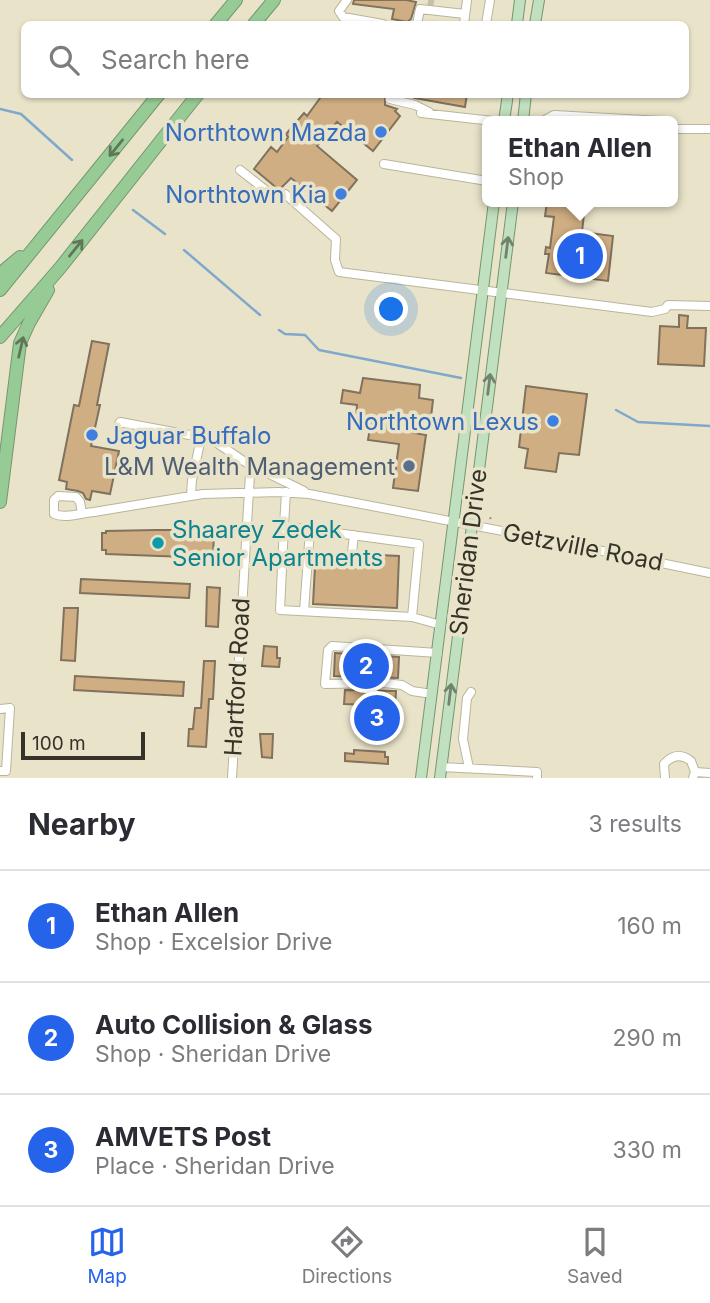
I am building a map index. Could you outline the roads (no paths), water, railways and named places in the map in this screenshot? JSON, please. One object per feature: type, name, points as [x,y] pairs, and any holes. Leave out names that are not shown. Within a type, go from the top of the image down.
[{"type":"highway","points":[[219,21],[235,0]]},
{"type":"highway","points":[[256,21],[274,0]]},
{"type":"highway","points":[[0,290],[156,98]]},
{"type":"highway","points":[[0,337],[60,268],[195,98]]},
{"type":"highway","points":[[0,274],[49,231]]},
{"type":"highway","points":[[0,502],[20,343],[60,268]]},
{"type":"main road","points":[[517,21],[520,0]]},
{"type":"main road","points":[[535,21],[538,0]]},
{"type":"main road","points":[[505,116],[507,98]]},
{"type":"main road","points":[[523,116],[526,98]]},
{"type":"main road","name":"Sheridan Drive","points":[[421,778],[493,207]]},
{"type":"main road","name":"Sheridan Drive","points":[[441,769],[512,207]]},
{"type":"street","points":[[347,0],[339,11],[343,17],[366,21]]},
{"type":"street","points":[[464,21],[467,0]]},
{"type":"street","points":[[486,21],[490,0]]},
{"type":"street","points":[[418,21],[423,2],[431,1],[442,11]]},
{"type":"street","points":[[420,9],[465,14]]},
{"type":"street","points":[[390,99],[415,105],[432,114]]},
{"type":"street","points":[[421,113],[482,120]]},
{"type":"street","points":[[678,128],[710,129]]},
{"type":"street","points":[[384,164],[482,179]]},
{"type":"street","points":[[240,170],[277,199],[285,194],[336,239],[335,260],[339,272],[652,312],[665,309],[668,305],[710,306]]},
{"type":"street","points":[[117,428],[120,422],[211,439],[255,467],[309,494]]},
{"type":"street","points":[[191,495],[201,438]]},
{"type":"street","name":"Hartford Road","points":[[232,778],[248,492],[250,474],[255,467]]},
{"type":"street","name":"Getzville Road","points":[[82,513],[191,495],[248,492],[309,494],[710,573]]},
{"type":"street","points":[[286,492],[280,610],[412,617],[441,625]]},
{"type":"street","points":[[284,526],[419,544],[412,617]]},
{"type":"street","points":[[304,611],[310,530]]},
{"type":"street","points":[[307,558],[351,561],[354,536]]},
{"type":"street","points":[[432,694],[385,683],[326,684],[328,650],[332,646],[438,653]]},
{"type":"street","points":[[468,768],[463,739],[467,698],[471,692]]},
{"type":"street","points":[[0,709],[10,708],[6,771],[0,771]]},
{"type":"street","points":[[664,778],[664,764],[674,756],[686,757],[691,761],[694,775],[710,773]]},
{"type":"street","points":[[424,757],[441,769],[537,772],[537,778]]},
{"type":"street","points":[[458,768],[458,778]]},
{"type":"waterway","points":[[0,109],[21,114],[72,160]]},
{"type":"waterway","points":[[133,210],[165,234]]},
{"type":"waterway","points":[[184,250],[260,315]]},
{"type":"waterway","points":[[279,330],[285,334],[305,335],[319,350],[461,378]]},
{"type":"waterway","points":[[616,410],[638,422],[710,426]]},
{"type":"tunnel","points":[[428,1],[434,2]]},
{"type":"place","name":"Northtown Mazda","points":[[381,132]]},
{"type":"place","name":"Northtown Kia","points":[[341,194]]},
{"type":"place","name":"Ethan Allen","points":[[580,256]]},
{"type":"place","name":"Northtown Lexus","points":[[553,421]]},
{"type":"place","name":"Jaguar Buffalo","points":[[92,435]]},
{"type":"place","name":"L&M Wealth Management","points":[[409,466]]},
{"type":"place","name":"Shaarey Zedek Senior Apartments","points":[[158,543]]},
{"type":"place","name":"Auto Collision & Glass","points":[[366,666]]},
{"type":"place","name":"AMVETS Post","points":[[377,718]]}]
